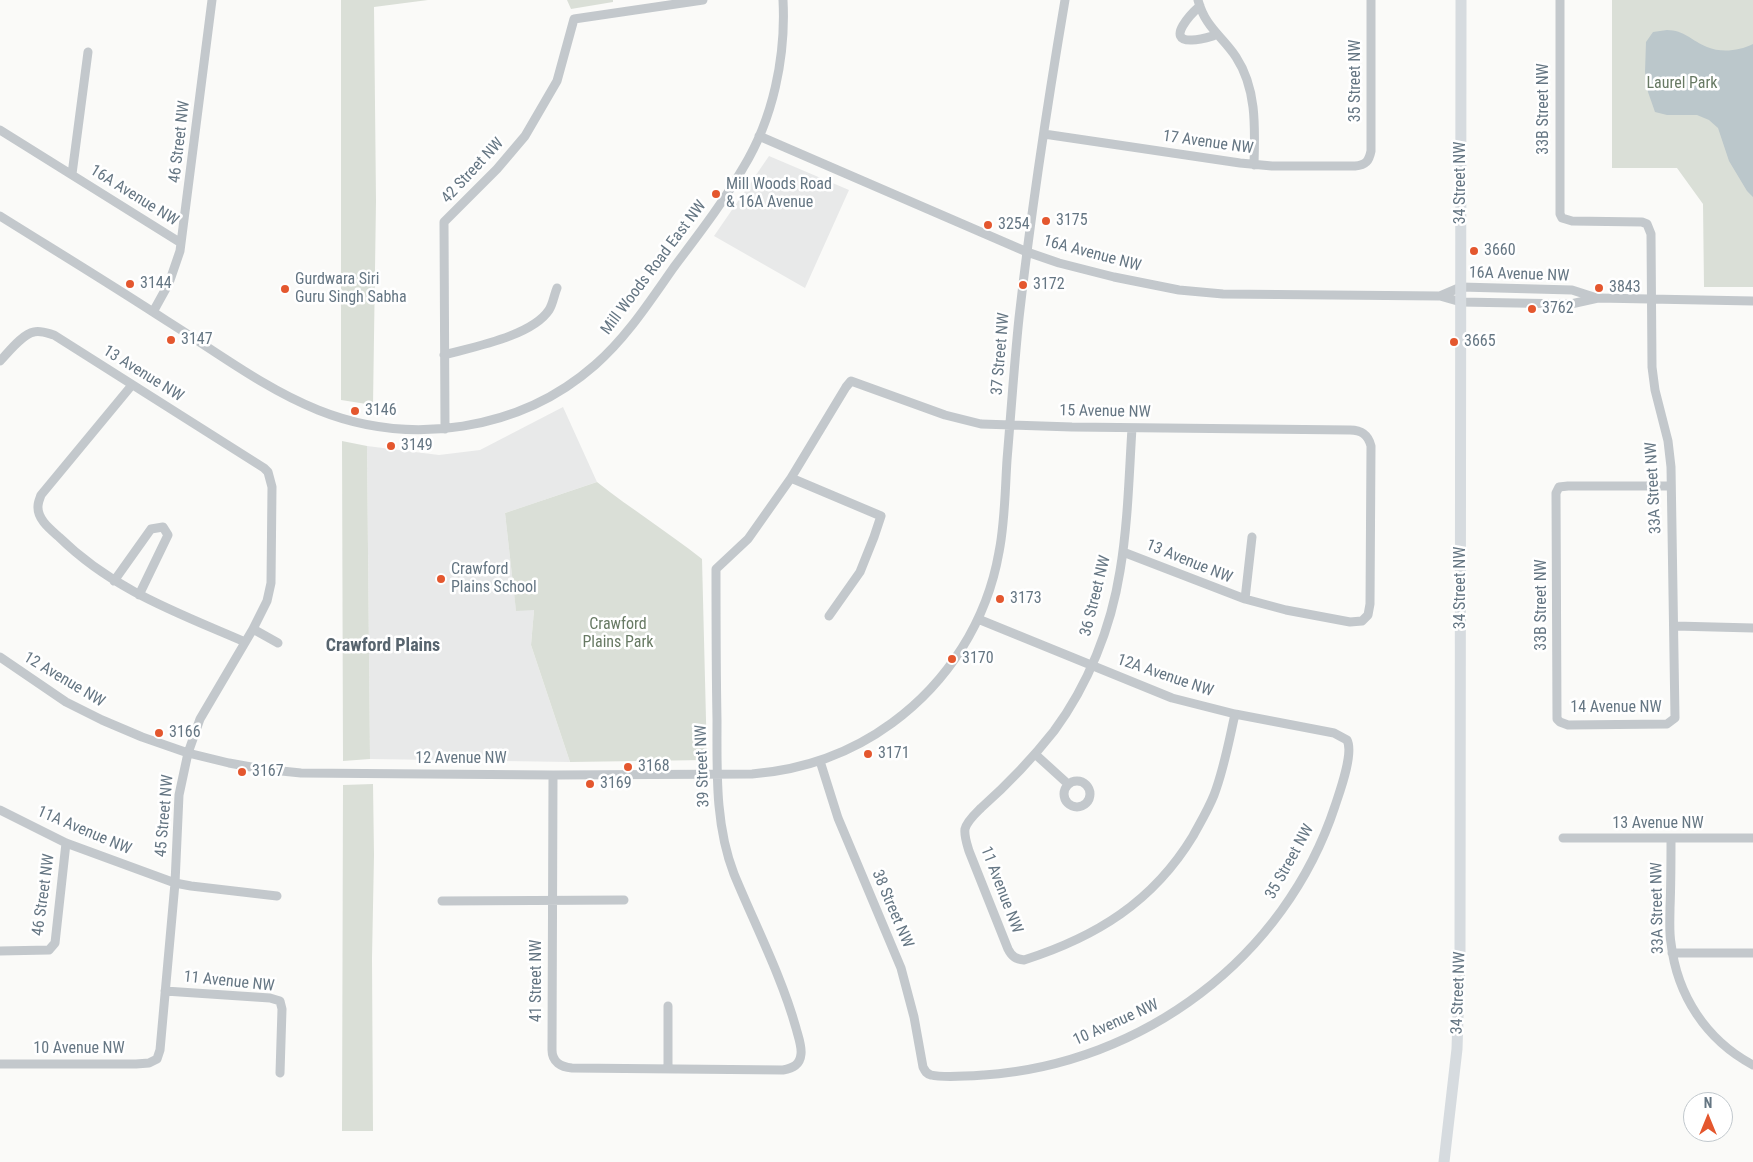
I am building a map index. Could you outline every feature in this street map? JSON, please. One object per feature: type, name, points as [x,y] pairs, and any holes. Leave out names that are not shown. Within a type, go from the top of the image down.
[{"type":"main road","name":"34 Street NW","points":[[1444,1162],[1457,1048],[1460,954],[1461,0]]},
{"type":"street","name":"46 Street NW","points":[[153,312],[173,275],[181,243],[212,0]]},
{"type":"street","name":"42 Street NW","points":[[445,429],[444,222],[497,169],[525,136],[556,81],[574,19],[703,0]]},
{"type":"street","name":"Mill Woods Road East NW","points":[[0,216],[266,384],[316,410],[352,421],[381,427],[412,430],[445,429],[487,421],[532,405],[568,385],[604,356],[631,326],[721,202],[744,168],[759,136],[772,98],[780,63],[784,24],[784,0]]},
{"type":"street","name":"37 Street NW","points":[[926,694],[950,667],[978,619],[991,584],[999,552],[1026,252],[1065,0]]},
{"type":"street","name":"35 Street NW","points":[[1368,162],[1371,151],[1371,0]]},
{"type":"street","name":"33B Street NW","points":[[1560,0],[1559,209],[1562,218],[1572,222],[1636,221],[1647,224]]},
{"type":"street","points":[[1199,3],[1183,24],[1182,35],[1184,38],[1192,40],[1216,35]]},
{"type":"street","points":[[1199,3],[1205,20],[1236,56],[1248,80],[1253,103],[1254,165]]},
{"type":"street","name":"16A Avenue NW","points":[[72,174],[88,52]]},
{"type":"street","name":"16A Avenue NW","points":[[0,130],[181,243]]},
{"type":"street","name":"17 Avenue NW","points":[[1044,134],[1254,165],[1355,166],[1368,162]]},
{"type":"street","name":"16A Avenue NW","points":[[759,136],[1026,252],[1138,283],[1179,290],[1232,294],[1440,296],[1461,302],[1571,304],[1598,298],[1753,300]]},
{"type":"street","name":"33A Street NW","points":[[1647,224],[1652,234],[1652,367],[1655,390],[1668,441],[1671,486],[1675,626],[1675,718],[1673,722]]},
{"type":"street","name":"16A Avenue NW","points":[[1440,296],[1461,287],[1572,290],[1598,298]]},
{"type":"street","points":[[444,355],[514,336],[541,318],[549,310],[557,288]]},
{"type":"street","name":"13 Avenue NW","points":[[0,361],[19,341],[32,332],[54,335],[252,460],[264,468],[269,476]]},
{"type":"street","name":"15 Avenue NW","points":[[851,381],[956,419],[981,424],[1361,431],[1365,434],[1371,446],[1370,604],[1366,618]]},
{"type":"street","name":"39 Street NW","points":[[668,1069],[783,1070],[797,1065],[800,1060],[802,1052],[792,1014],[734,873],[726,847],[720,813],[716,569],[748,539],[791,478],[851,381]]},
{"type":"street","points":[[132,385],[41,495],[38,505],[44,522],[89,563],[114,581],[139,595],[245,642]]},
{"type":"street","name":"36 Street NW","points":[[965,827],[973,816],[1017,775],[1035,754],[1069,708],[1091,666],[1113,604],[1123,552],[1132,428]]},
{"type":"street","name":"45 Street NW","points":[[157,1060],[160,1050],[175,883],[179,795],[188,753],[200,719],[267,601],[271,583],[272,487],[269,476]]},
{"type":"street","points":[[791,478],[881,516],[860,572],[829,616]]},
{"type":"street","name":"33B Street NW","points":[[1560,722],[1557,719],[1556,493],[1559,487],[1568,486],[1671,486]]},
{"type":"street","points":[[114,581],[151,530],[163,526],[168,535],[139,595]]},
{"type":"street","name":"13 Avenue NW","points":[[1245,599],[1252,537]]},
{"type":"street","name":"13 Avenue NW","points":[[1123,552],[1245,599],[1286,610],[1354,622],[1362,621],[1366,618]]},
{"type":"street","name":"12A Avenue NW","points":[[978,619],[1172,698],[1235,714],[1334,733],[1347,740]]},
{"type":"street","points":[[1675,626],[1753,628]]},
{"type":"street","points":[[253,628],[278,644]]},
{"type":"street","name":"12 Avenue NW","points":[[0,657],[66,702],[126,730],[188,753],[229,763],[302,773],[761,774],[820,761],[846,750],[872,736],[903,715],[926,694]]},
{"type":"street","name":"11 Avenue NW","points":[[965,827],[965,837],[969,851],[1012,956],[1024,960],[1041,955],[1094,932],[1137,903],[1165,875],[1188,843],[1209,806],[1223,765],[1235,714]]},
{"type":"street","name":"14 Avenue NW","points":[[1560,722],[1568,725],[1606,726],[1668,724],[1673,722]]},
{"type":"street","name":"35 Street NW","points":[[1219,979],[1240,959],[1270,925],[1291,897],[1310,865],[1331,818],[1350,748],[1347,740]]},
{"type":"street","points":[[1035,754],[1068,784]]},
{"type":"street","name":"38 Street NW","points":[[820,761],[838,818],[901,968],[914,1017],[922,1065],[925,1072]]},
{"type":"street","name":"41 Street NW","points":[[553,775],[552,1050],[556,1062],[562,1066],[572,1068],[668,1069]]},
{"type":"street","name":"11A Avenue NW","points":[[0,810],[66,842],[175,883],[277,896]]},
{"type":"street","name":"13 Avenue NW","points":[[1563,838],[1753,838]]},
{"type":"street","name":"33A Street NW","points":[[1672,839],[1670,940],[1679,981],[1690,1005],[1703,1024],[1724,1046],[1753,1065]]},
{"type":"street","name":"46 Street NW","points":[[0,951],[49,950],[54,943],[57,931],[66,842]]},
{"type":"street","points":[[442,901],[624,900]]},
{"type":"street","points":[[1672,953],[1753,953]]},
{"type":"street","name":"10 Avenue NW","points":[[925,1072],[936,1076],[988,1075],[1040,1068],[1075,1058],[1106,1048],[1160,1021],[1195,998],[1219,979]]},
{"type":"street","name":"11 Avenue NW","points":[[164,991],[270,998],[280,1001],[282,1009],[280,1072]]},
{"type":"street","points":[[668,1006],[668,1069]]},
{"type":"street","name":"10 Avenue NW","points":[[0,1064],[136,1064],[150,1063],[157,1060]]},
{"type":"shaded area","points":[[1667,30],[1683,34],[1712,49],[1724,51],[1736,50],[1753,44],[1753,197],[1747,191],[1729,161],[1718,128],[1709,120],[1697,115],[1667,115],[1655,112],[1648,92],[1645,72],[1646,42],[1653,32]]},
{"type":"shaded area","points":[[769,156],[849,190],[805,288],[714,236]]},
{"type":"shaded area","name":"Crawford Plains School","points":[[563,407],[597,482],[505,513],[516,610],[534,610],[531,645],[570,762],[370,759],[367,446],[439,455],[480,450]]},
{"type":"green space","points":[[341,0],[428,0],[374,7],[376,201],[373,405],[341,400]]},
{"type":"green space","points":[[567,0],[613,0],[613,2],[571,9]]},
{"type":"green space","name":"Laurel Park","points":[[1612,0],[1753,0],[1753,287],[1704,287],[1703,204],[1677,168],[1612,168]]},
{"type":"green space","points":[[342,441],[367,446],[370,759],[343,761]]},
{"type":"green space","name":"Crawford Plains Park","points":[[597,482],[702,559],[707,760],[570,762],[531,645],[534,610],[516,611],[505,513]]},
{"type":"green space","points":[[373,784],[373,1131],[342,1131],[343,785]]},
{"type":"place","name":"Mill Woods Road & 16A Avenue","points":[[716,194]]},
{"type":"place","name":"3175","points":[[1046,221]]},
{"type":"place","name":"3254","points":[[988,225]]},
{"type":"place","name":"3660","points":[[1474,251]]},
{"type":"place","name":"3144","points":[[130,284]]},
{"type":"place","name":"3172","points":[[1023,285]]},
{"type":"place","name":"3843","points":[[1599,288]]},
{"type":"place","name":"Gurdwara Siri Guru Singh Sabha","points":[[285,289]]},
{"type":"place","name":"3762","points":[[1532,309]]},
{"type":"place","name":"3147","points":[[171,340]]},
{"type":"place","name":"3665","points":[[1454,342]]},
{"type":"place","name":"3146","points":[[355,411]]},
{"type":"place","name":"3149","points":[[391,446]]},
{"type":"place","name":"Crawford Plains School","points":[[441,579]]},
{"type":"place","name":"3173","points":[[1000,599]]},
{"type":"place","name":"3170","points":[[952,659]]},
{"type":"place","name":"3166","points":[[159,733]]},
{"type":"place","name":"3171","points":[[868,754]]},
{"type":"place","name":"3168","points":[[628,767]]},
{"type":"place","name":"3167","points":[[242,772]]},
{"type":"place","name":"3169","points":[[590,784]]},
{"type":"district","name":"Crawford Plains","points":[[383,646]]}]
